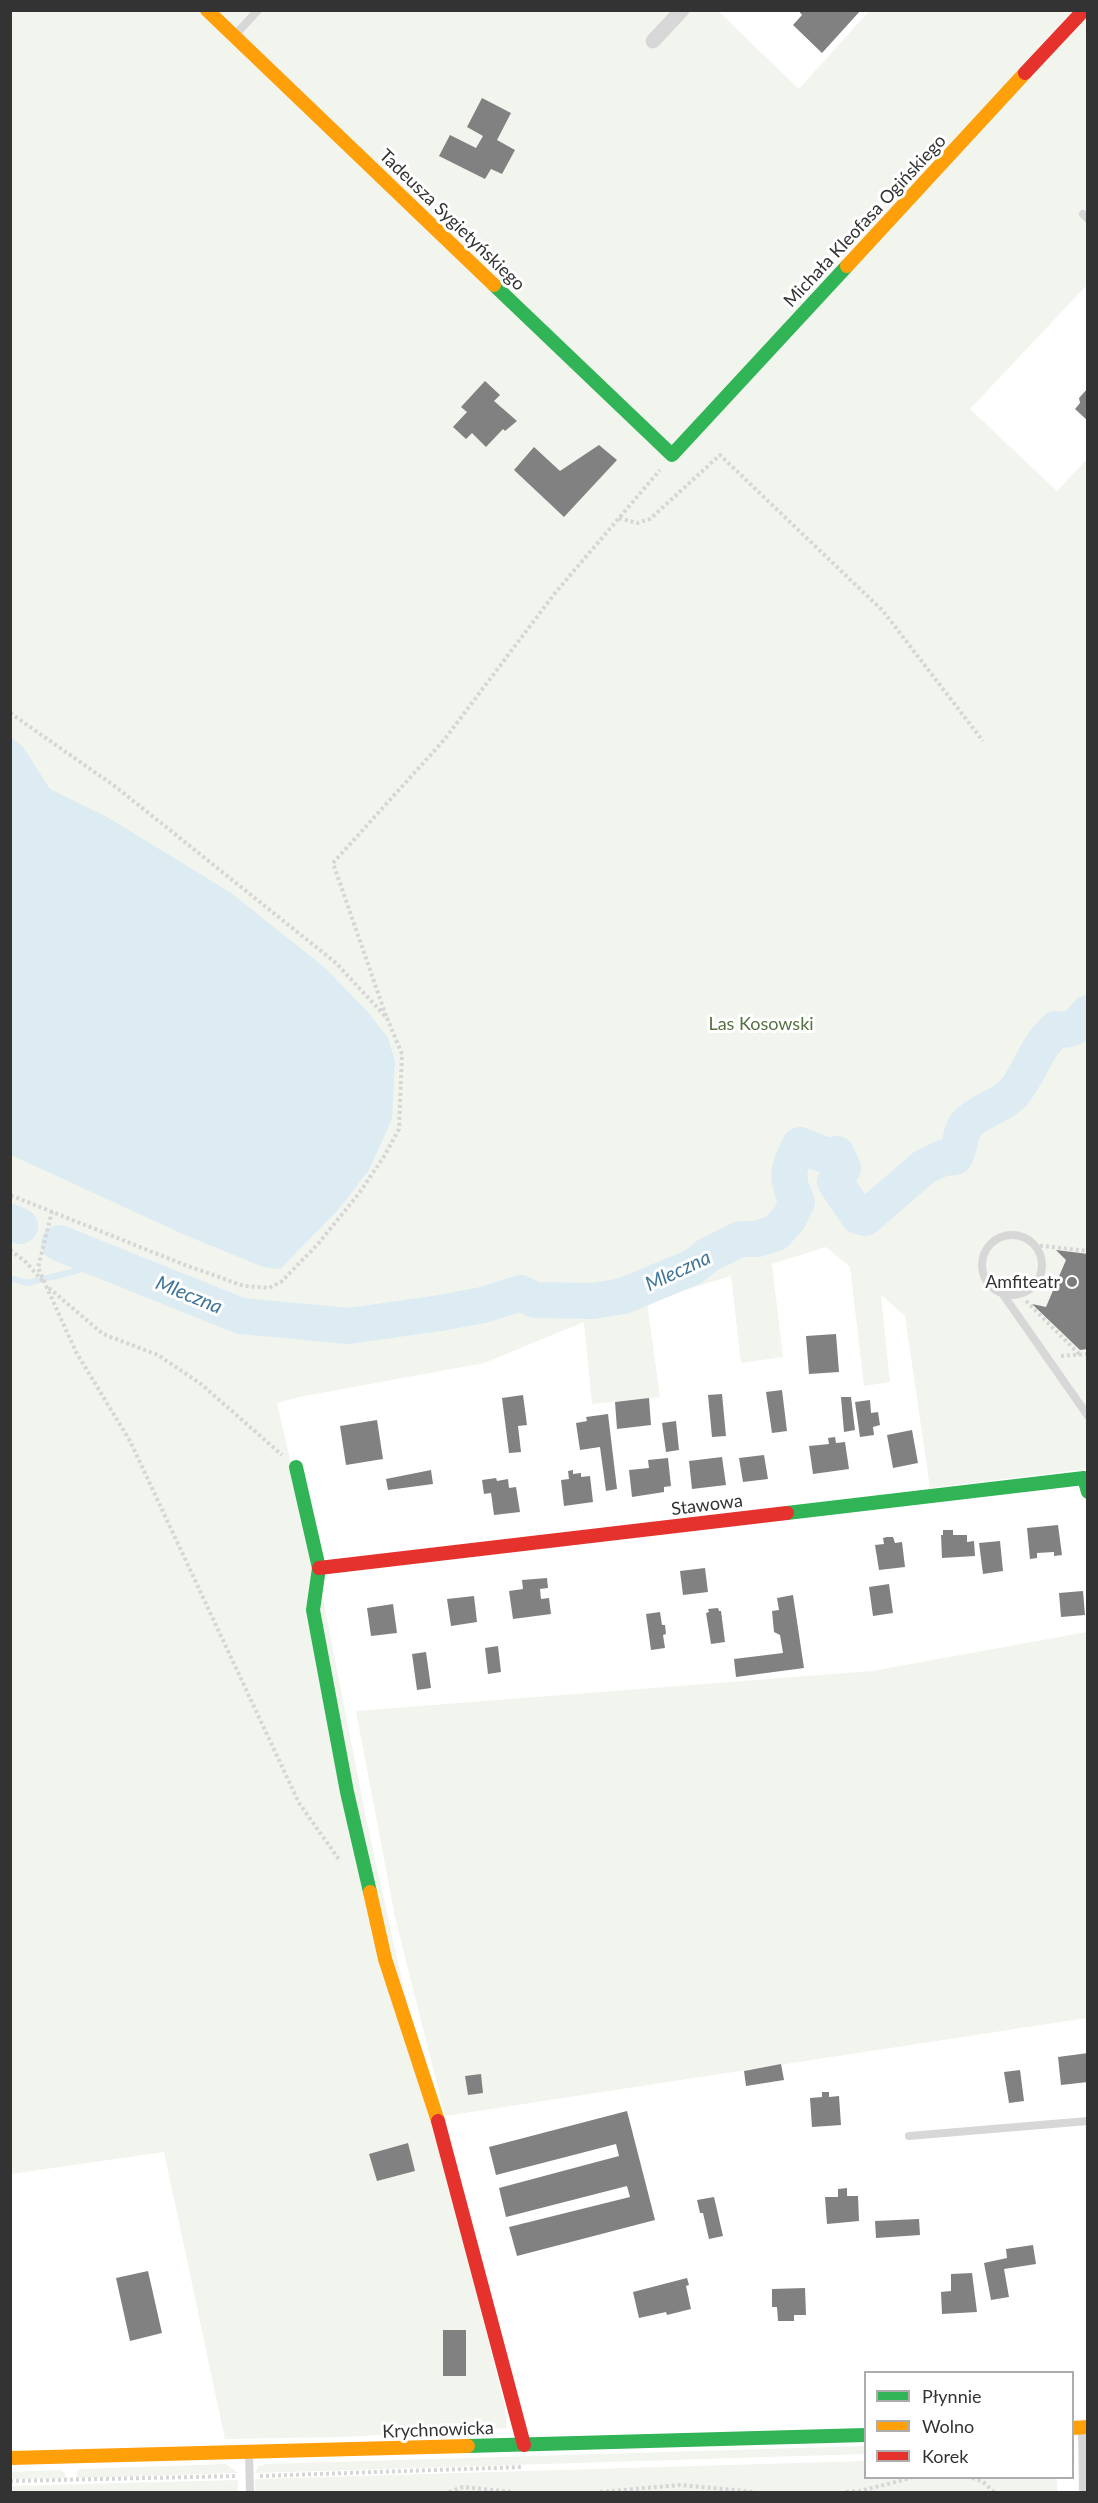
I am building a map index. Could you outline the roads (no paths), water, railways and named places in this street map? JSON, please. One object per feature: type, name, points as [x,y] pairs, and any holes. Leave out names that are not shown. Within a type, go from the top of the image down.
[{"type":"street","name":"Tadeusza Sygietyńskiego","points":[[207,10],[672,455]]},
{"type":"street","points":[[653,41],[682,10]]},
{"type":"street","name":"Michała Kleofasa Ogińskiego","points":[[672,455],[1084,10]]},
{"type":"street","points":[[296,1467],[319,1568],[313,1610],[347,1792],[385,1959],[443,2136],[524,2445]]},
{"type":"street","name":"Stawowa","points":[[319,1568],[1086,1478],[1088,1492]]},
{"type":"street","name":"Krychnowicka","points":[[10,2458],[864,2435]]},
{"type":"lane","points":[[234,36],[258,10]]},
{"type":"lane","points":[[1002,1293],[1019,1294],[1034,1285],[1039,1277],[1041,1258],[1034,1245],[1022,1237],[1003,1236],[987,1248],[981,1266],[984,1276],[988,1283],[1002,1293],[1088,1416]]},
{"type":"lane","points":[[909,2136],[1088,2121]]},
{"type":"lane","points":[[1080,2428],[1083,2493]]},
{"type":"lane","points":[[249,2453],[250,2493]]},
{"type":"waterway","name":"Mleczna","points":[[59,1243],[241,1316],[349,1326],[483,1305],[521,1293],[535,1300],[593,1301],[623,1296],[693,1267],[708,1255],[740,1239],[757,1239],[776,1233],[789,1218],[797,1202],[791,1186],[790,1173],[800,1145],[827,1156],[837,1154],[843,1168],[835,1182],[858,1216],[865,1218],[924,1167],[943,1158],[955,1157],[965,1126],[976,1116],[1003,1101],[1015,1091],[1049,1035],[1056,1029],[1066,1030],[1074,1027],[1088,1013]]},
{"type":"waterway","name":"Mleczna","points":[[10,1222],[20,1226]]},
{"type":"waterway","points":[[10,1278],[27,1283],[76,1271],[102,1260]]},
{"type":"place","name":"Amfiteatr","points":[[1072,1282]]},
{"type":"park label","name":"Las Kosowski","points":[[761,1024]]}]
